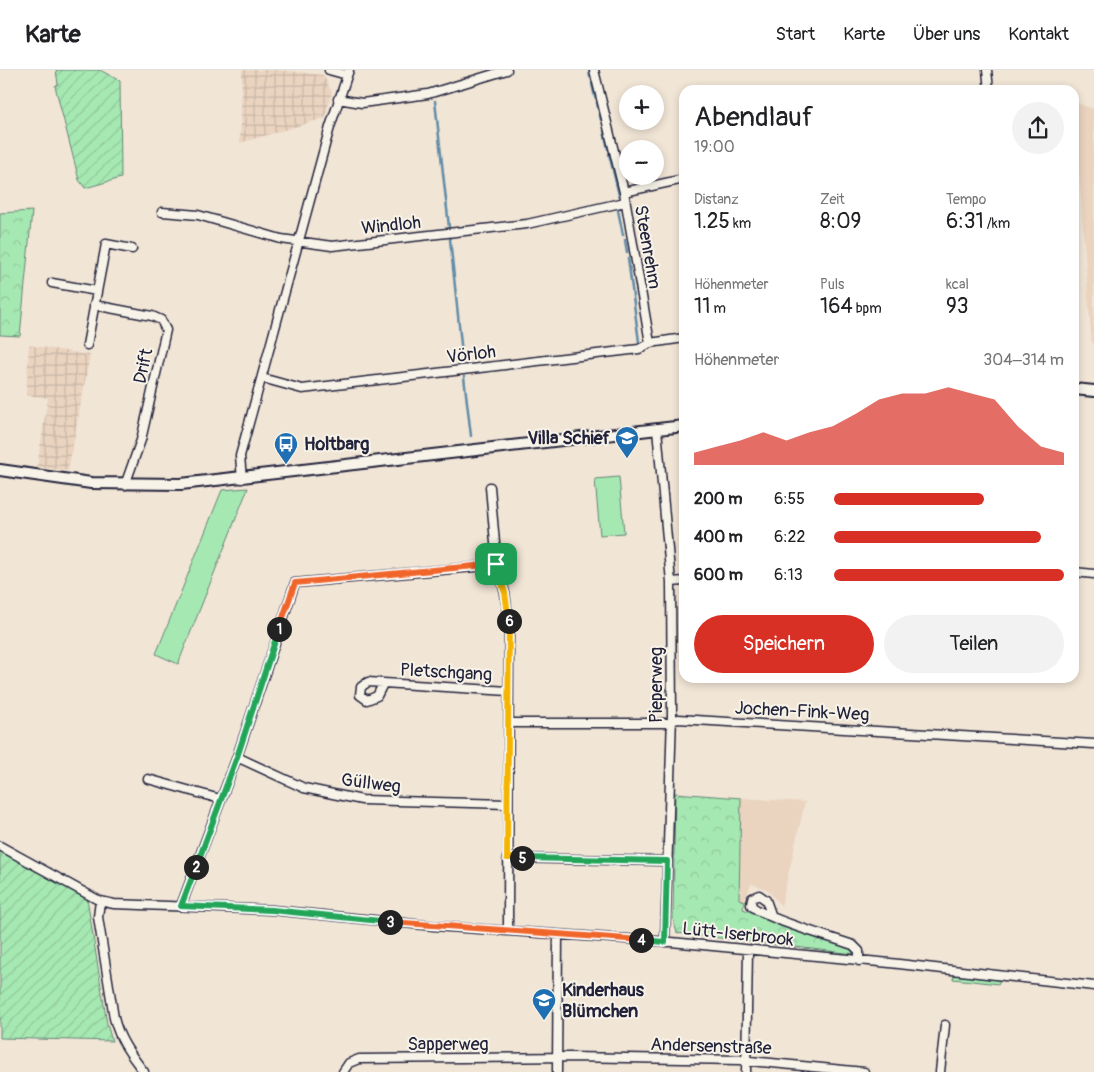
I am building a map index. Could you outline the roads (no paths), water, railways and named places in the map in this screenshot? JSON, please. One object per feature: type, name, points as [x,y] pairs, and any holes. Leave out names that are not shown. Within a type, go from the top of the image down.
[{"type":"main road","points":[[1079,390],[1094,391]]},
{"type":"main road","points":[[0,470],[68,481],[163,485],[242,479],[679,427]]},
{"type":"street","points":[[242,479],[240,456],[338,100],[348,73],[329,70]]},
{"type":"street","points":[[338,100],[362,103],[428,94],[485,73],[507,70]]},
{"type":"street","name":"Steenrehm","points":[[594,70],[624,192],[650,343]]},
{"type":"street","points":[[987,70],[988,85]]},
{"type":"street","points":[[624,192],[679,180]]},
{"type":"street","name":"Windloh","points":[[162,212],[198,215],[281,239],[339,246],[527,224],[625,202]]},
{"type":"street","points":[[87,345],[106,244],[132,249]]},
{"type":"street","points":[[52,283],[97,291]]},
{"type":"street","name":"Drift","points":[[94,305],[152,316],[162,320],[166,330],[141,440],[125,484]]},
{"type":"street","name":"Vörloh","points":[[262,378],[302,389],[639,349],[650,343],[679,339]]},
{"type":"street","name":"Pieperweg","points":[[657,429],[671,582],[671,721],[665,942]]},
{"type":"street","points":[[490,487],[496,564],[505,593],[509,626],[508,931]]},
{"type":"street","points":[[181,906],[237,757],[295,583],[496,564]]},
{"type":"street","points":[[1079,572],[1094,574]]},
{"type":"street","points":[[671,582],[679,581]]},
{"type":"street","name":"Pletschgang","points":[[383,684],[508,691]]},
{"type":"street","name":"Jochen-Fink-Weg","points":[[509,723],[666,723],[678,719],[1094,744]]},
{"type":"street","name":"Güllweg","points":[[237,757],[304,788],[362,800],[508,804]]},
{"type":"street","points":[[148,778],[220,799]]},
{"type":"street","name":"Lütt-Iserbrook","points":[[0,846],[100,901],[148,906],[272,910],[508,931],[665,942],[859,960],[1094,986]]},
{"type":"street","points":[[507,858],[667,861]]},
{"type":"street","points":[[100,901],[98,917],[114,1018],[118,1033],[126,1049],[144,1072]]},
{"type":"street","name":"Lütt-Iserbrook","points":[[772,917],[853,945],[859,951],[859,960]]},
{"type":"street","points":[[557,1072],[558,935]]},
{"type":"street","points":[[746,1072],[748,950]]},
{"type":"street","points":[[940,1072],[945,1024]]},
{"type":"street","name":"Andersenstraße","points":[[557,1058],[747,1060],[864,1072]]},
{"type":"street","name":"Sapperweg","points":[[344,1071],[351,1061],[359,1059],[557,1058]]},
{"type":"waterway","points":[[589,70],[590,77]]},
{"type":"waterway","points":[[592,84],[595,97]]},
{"type":"waterway","points":[[435,101],[449,227]]},
{"type":"waterway","points":[[597,103],[601,120]]},
{"type":"waterway","points":[[604,131],[608,149]]},
{"type":"waterway","points":[[609,154],[619,195]]},
{"type":"waterway","points":[[618,210],[623,235]]},
{"type":"waterway","points":[[450,239],[463,363]]},
{"type":"waterway","points":[[625,240],[627,252]]},
{"type":"waterway","points":[[628,258],[639,342]]},
{"type":"waterway","points":[[464,377],[471,436]]},
{"type":"place","name":"Villa Schief","points":[[627,459]]},
{"type":"place","name":"Holtbarg","points":[[286,465]]},
{"type":"place","name":"Kinderhaus Blümchen","points":[[544,1021]]}]
